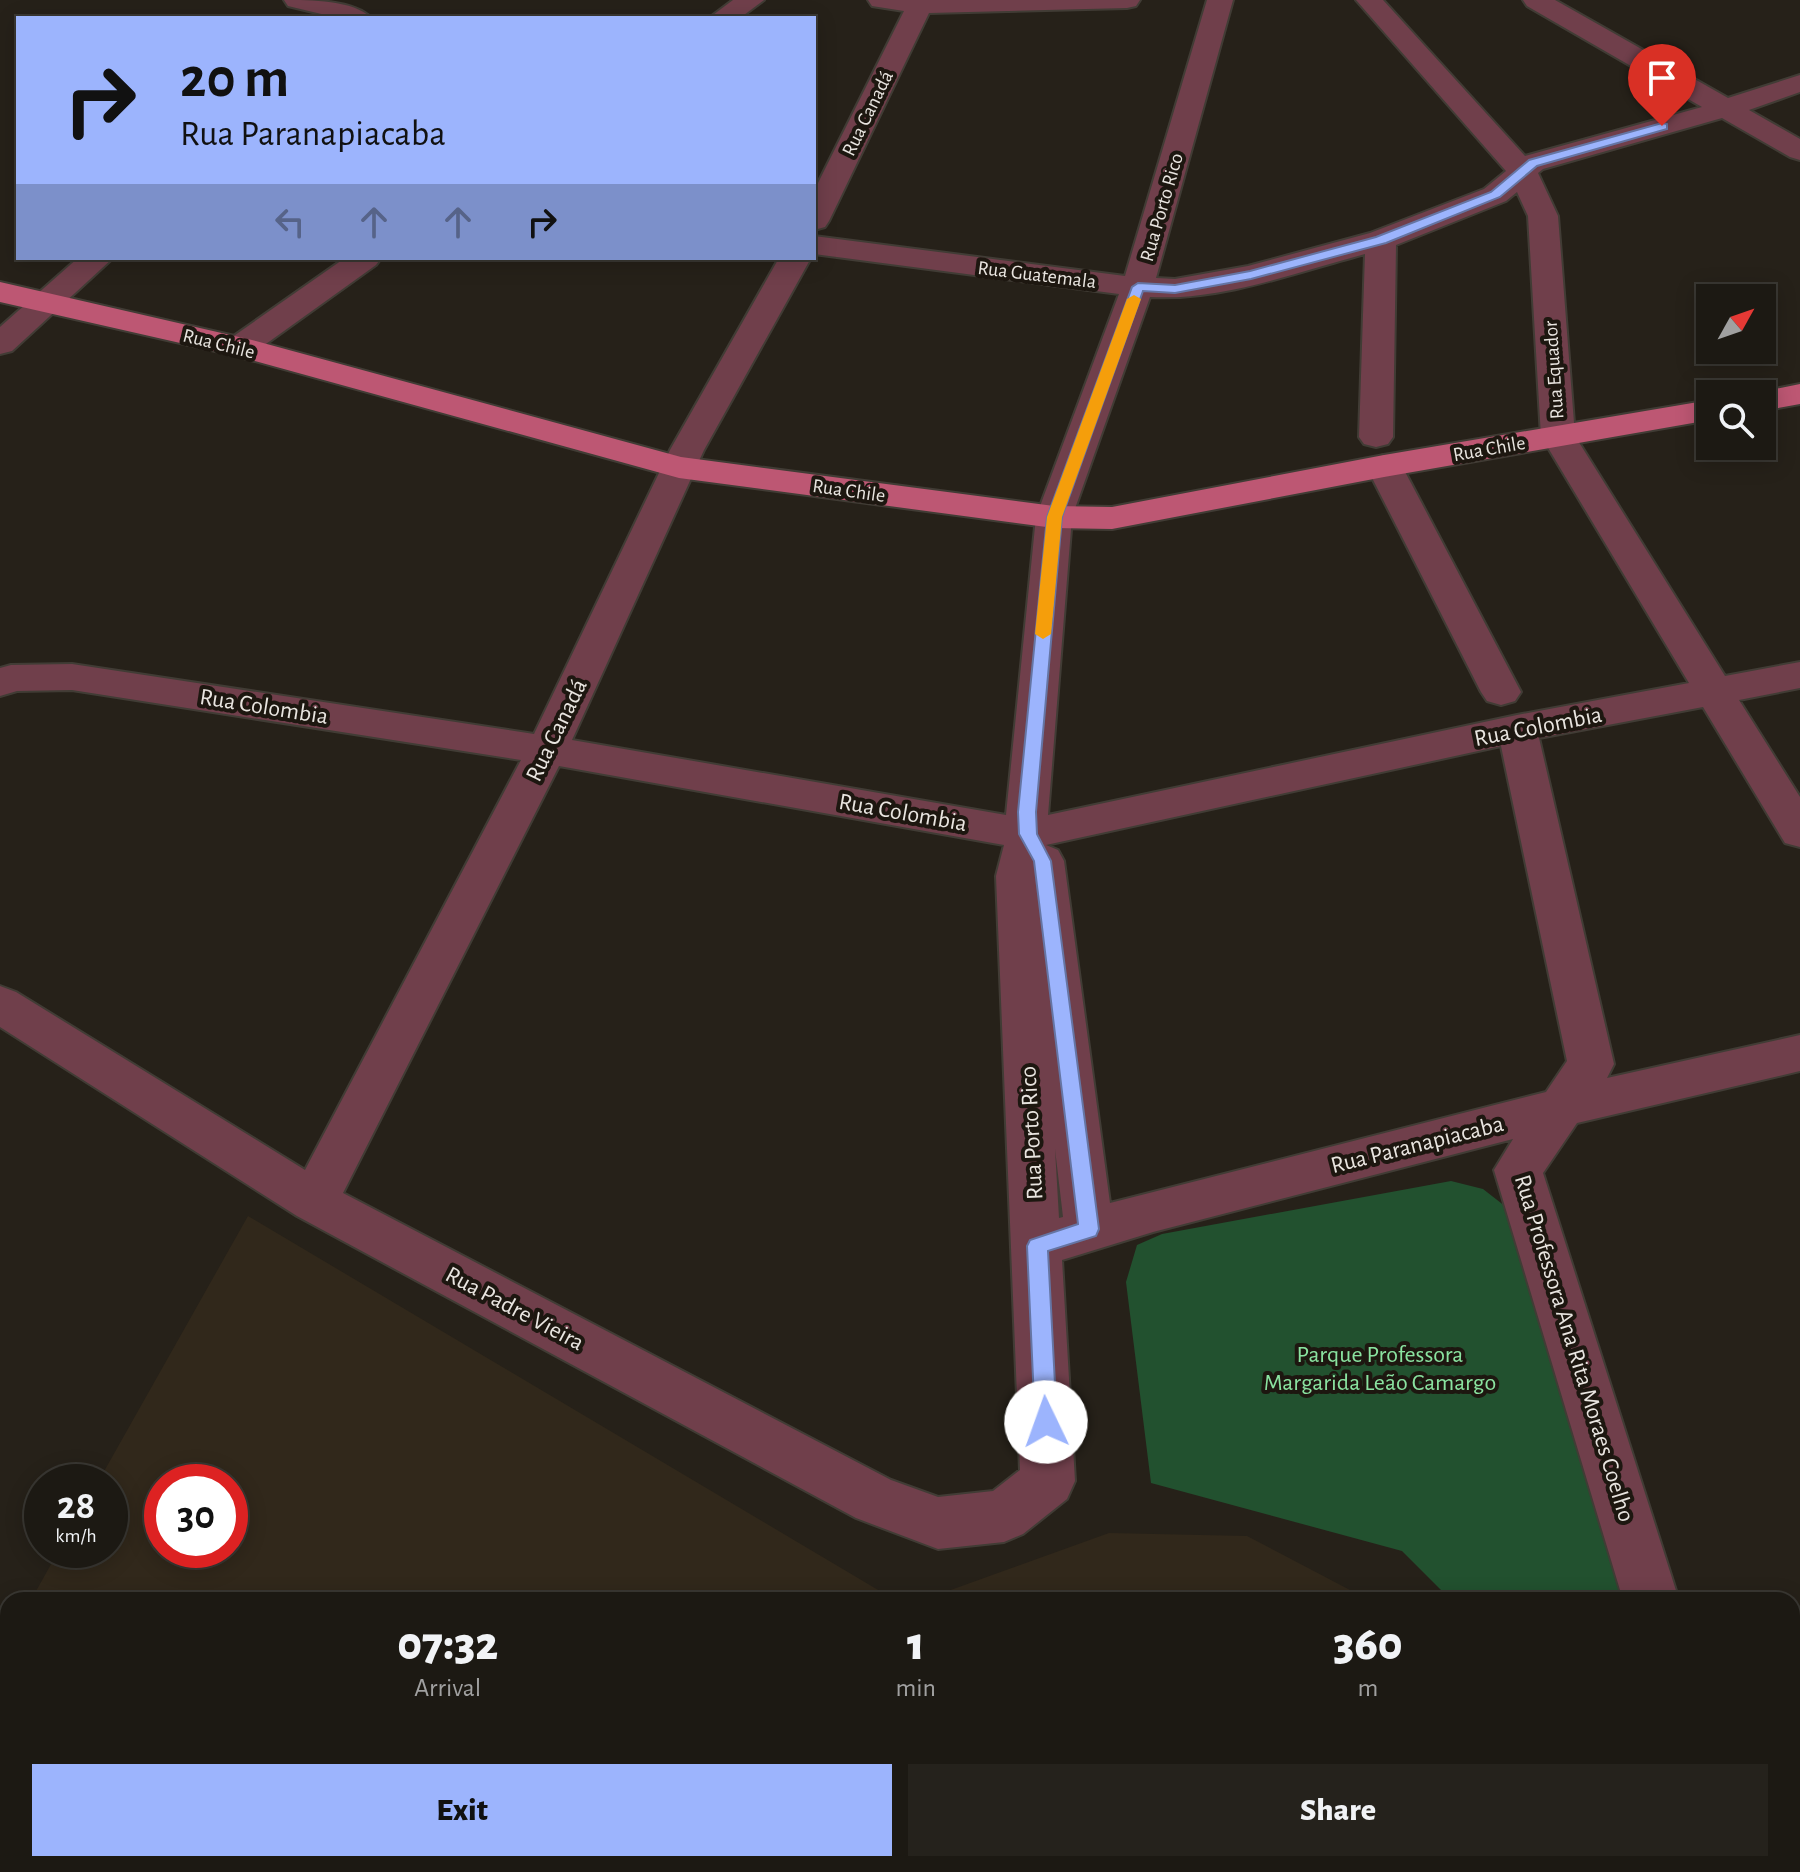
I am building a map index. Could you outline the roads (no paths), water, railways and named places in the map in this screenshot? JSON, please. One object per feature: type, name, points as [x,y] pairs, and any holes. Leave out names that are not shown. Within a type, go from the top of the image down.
[{"type":"main road","name":"Rua Chile","points":[[0,292],[240,347],[679,467],[1054,517],[1112,518],[1380,451],[1558,436],[1696,412]]},
{"type":"main road","points":[[1776,398],[1800,394]]},
{"type":"street","points":[[297,0],[343,10],[354,16]]},
{"type":"street","points":[[725,16],[751,0]]},
{"type":"street","points":[[881,0],[920,5],[1127,0]]},
{"type":"street","name":"Rua Porto Rico","points":[[1048,1481],[1017,876],[1028,834],[1027,812],[1054,517],[1138,287],[1220,0]]},
{"type":"street","name":"Rua Equador","points":[[1369,0],[1523,172],[1543,216],[1558,436],[1800,832]]},
{"type":"street","points":[[1536,0],[1800,151]]},
{"type":"street","name":"Rua Canadá","points":[[816,217],[920,5]]},
{"type":"street","name":"Rua Guatemala","points":[[816,245],[1138,287],[1175,289],[1251,275],[1381,240],[1495,195],[1533,163],[1728,108],[1800,83]]},
{"type":"street","points":[[1381,240],[1380,451],[1509,710],[1591,1064],[1562,1107]]},
{"type":"street","points":[[0,344],[95,260]]},
{"type":"street","points":[[240,347],[362,260]]},
{"type":"street","name":"Rua Canadá","points":[[314,1201],[547,750],[679,467],[794,260]]},
{"type":"street","name":"Rua Colombia","points":[[0,683],[11,678],[72,677],[547,750],[1028,834],[1509,710],[1713,692],[1800,675]]},
{"type":"street","name":"Rua Porto Rico","points":[[1028,834],[1043,861],[1089,1229]]},
{"type":"street","name":"Rua Padre Vieira","points":[[0,1004],[314,1201],[875,1500],[938,1523],[1004,1516],[1048,1481]]},
{"type":"street","name":"Rua Paranapiacaba","points":[[1037,1246],[1089,1229],[1562,1107],[1800,1053]]},
{"type":"street","name":"Rua Professora Ana Rita Moraes Coelho","points":[[1562,1107],[1518,1170],[1649,1592]]},
{"type":"park label","name":"Parque Professora Margarida Leão Camargo","points":[[1380,1368]]}]
